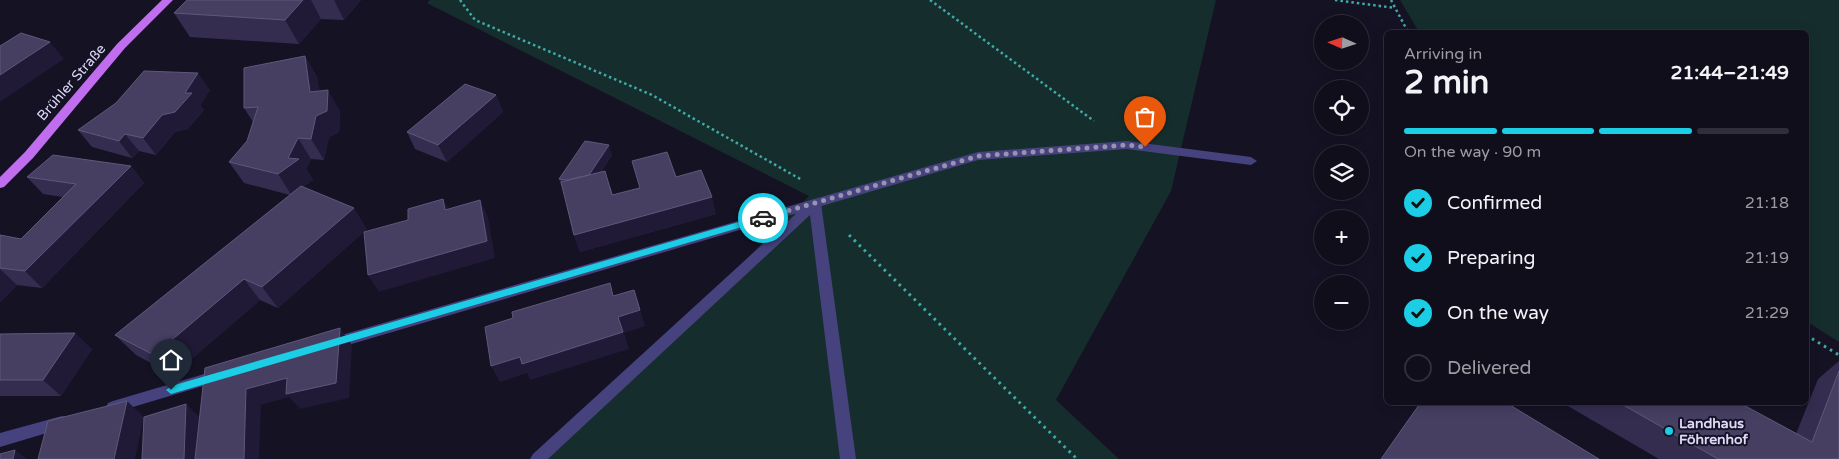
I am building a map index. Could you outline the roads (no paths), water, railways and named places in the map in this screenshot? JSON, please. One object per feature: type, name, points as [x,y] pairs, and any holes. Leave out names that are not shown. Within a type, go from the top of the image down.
[{"type":"main road","name":"Brühler Straße","points":[[0,184],[29,155],[121,46],[168,0]]},
{"type":"street","points":[[316,348],[978,156],[1127,145],[1251,161]]},
{"type":"street","points":[[538,459],[815,203]]},
{"type":"street","points":[[815,203],[848,459]]},
{"type":"street","points":[[96,412],[230,373]]},
{"type":"street","points":[[0,440],[77,418]]},
{"type":"place","name":"Landhaus Föhrenhof","points":[[1669,431]]}]
